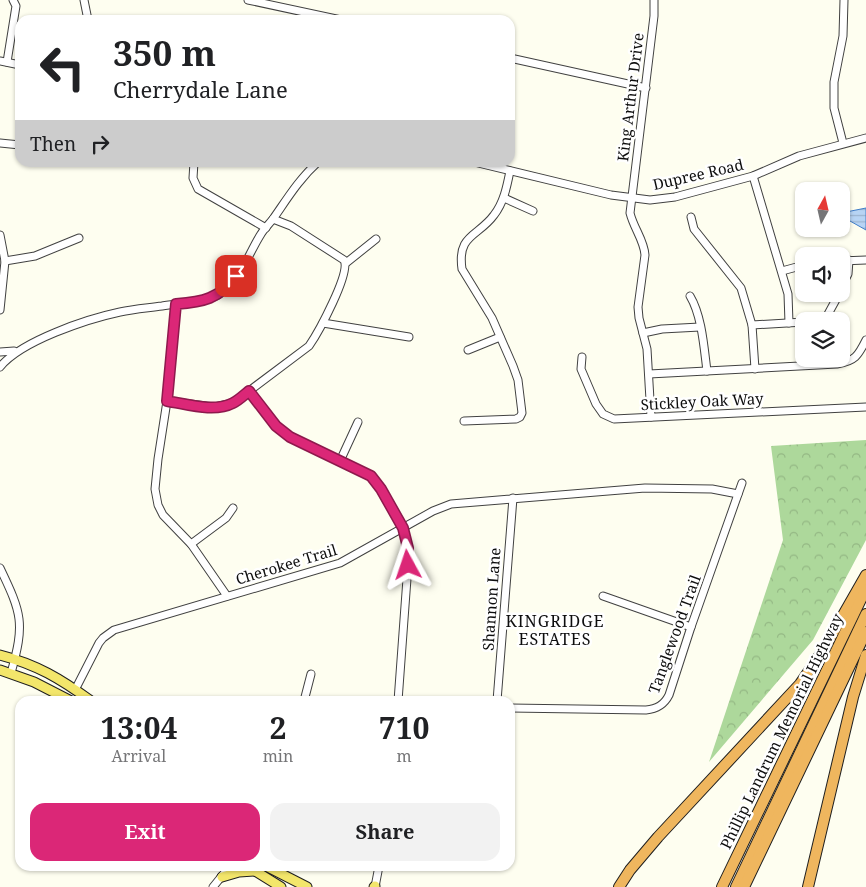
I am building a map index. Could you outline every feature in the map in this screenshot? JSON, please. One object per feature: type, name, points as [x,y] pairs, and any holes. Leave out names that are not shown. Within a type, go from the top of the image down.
[{"type":"highway","points":[[619,887],[630,870],[658,837],[800,684],[819,658],[866,576]]},
{"type":"highway","name":"Phillip Landrum Memorial Highway","points":[[722,887],[866,588]]},
{"type":"highway","points":[[736,887],[866,614]]},
{"type":"highway","points":[[744,887],[866,632]]},
{"type":"highway","points":[[808,887],[853,697],[866,655]]},
{"type":"main road","points":[[0,655],[41,668],[84,696]]},
{"type":"main road","points":[[0,670],[40,684],[62,696]]},
{"type":"main road","points":[[222,877],[243,871]]},
{"type":"main road","points":[[253,871],[280,887]]},
{"type":"main road","points":[[276,871],[307,887]]},
{"type":"street","points":[[4,62],[16,6],[13,0]]},
{"type":"street","points":[[84,0],[87,15]]},
{"type":"street","points":[[248,0],[305,15]]},
{"type":"street","name":"King Arthur Drive","points":[[651,418],[647,349],[638,306],[645,255],[644,248],[633,227],[630,213],[646,88],[654,0]]},
{"type":"street","points":[[843,143],[834,108],[834,82],[843,36],[844,1]]},
{"type":"street","points":[[515,59],[646,88]]},
{"type":"street","name":"Dupree Road","points":[[494,167],[632,198],[650,200],[675,197],[753,176],[799,156],[866,138]]},
{"type":"street","points":[[0,143],[15,144]]},
{"type":"street","points":[[194,167],[193,178],[198,189],[266,228]]},
{"type":"street","points":[[0,366],[4,359],[52,334],[119,312],[209,299],[219,295],[244,267],[266,228],[292,190],[313,167]]},
{"type":"street","points":[[464,421],[495,421],[520,417],[522,413],[518,380],[484,304],[464,274],[461,261],[464,244],[469,237],[492,219],[504,198],[510,171]]},
{"type":"street","points":[[753,176],[788,294],[789,323]]},
{"type":"street","points":[[504,198],[533,211]]},
{"type":"street","points":[[691,217],[694,229],[739,284],[752,325],[755,368]]},
{"type":"street","points":[[167,401],[206,406],[222,406],[233,403],[309,346],[323,323],[346,270],[346,263],[291,226],[272,219]]},
{"type":"street","points":[[0,235],[5,261],[0,310]]},
{"type":"street","points":[[5,261],[35,256],[79,238]]},
{"type":"street","points":[[346,263],[376,238]]},
{"type":"street","points":[[850,260],[866,260]]},
{"type":"street","points":[[782,271],[795,267]]},
{"type":"street","points":[[690,296],[695,304],[704,344],[707,371]]},
{"type":"street","points":[[176,304],[167,401],[155,489],[158,505],[163,515],[191,544],[227,596]]},
{"type":"street","points":[[323,323],[409,337]]},
{"type":"street","points":[[752,325],[795,323]]},
{"type":"street","points":[[643,333],[662,329],[700,327]]},
{"type":"street","points":[[468,350],[500,337]]},
{"type":"street","points":[[649,374],[850,362],[861,351],[866,340]]},
{"type":"street","points":[[0,352],[5,353],[22,349]]},
{"type":"street","name":"Stickley Oak Way","points":[[582,356],[581,369],[596,404],[603,414],[614,419],[866,407]]},
{"type":"street","points":[[249,391],[283,432],[298,442],[371,476],[381,489],[403,528],[408,548],[408,565],[398,696]]},
{"type":"street","points":[[340,461],[358,422]]},
{"type":"street","name":"Tanglewood Trail","points":[[515,708],[646,710],[658,708],[666,701],[742,483]]},
{"type":"street","name":"Cherokee Trail","points":[[75,690],[99,643],[108,633],[130,624],[340,563],[433,511],[451,504],[661,488],[712,489],[738,494]]},
{"type":"street","name":"Shannon Lane","points":[[497,696],[513,498]]},
{"type":"street","points":[[191,544],[226,518],[233,508]]},
{"type":"street","points":[[0,568],[15,598],[20,616],[20,637],[11,674]]},
{"type":"street","points":[[603,596],[691,627]]},
{"type":"street","points":[[305,696],[311,674]]},
{"type":"street","points":[[213,887],[226,871]]},
{"type":"street","points":[[375,887],[378,871]]},
{"type":"green space","points":[[866,440],[866,540],[813,640],[709,762],[783,540],[771,446]]},
{"type":"water","points":[[866,208],[866,230],[850,221],[850,211]]},
{"type":"district","name":"KINGRIDGE ESTATES","points":[[555,630]]},
{"type":"route","points":[[236,276],[219,295],[190,303],[176,304],[167,401],[214,407],[233,403],[249,391],[276,426],[290,437],[371,476],[381,489],[403,528],[408,548],[408,565]]}]
